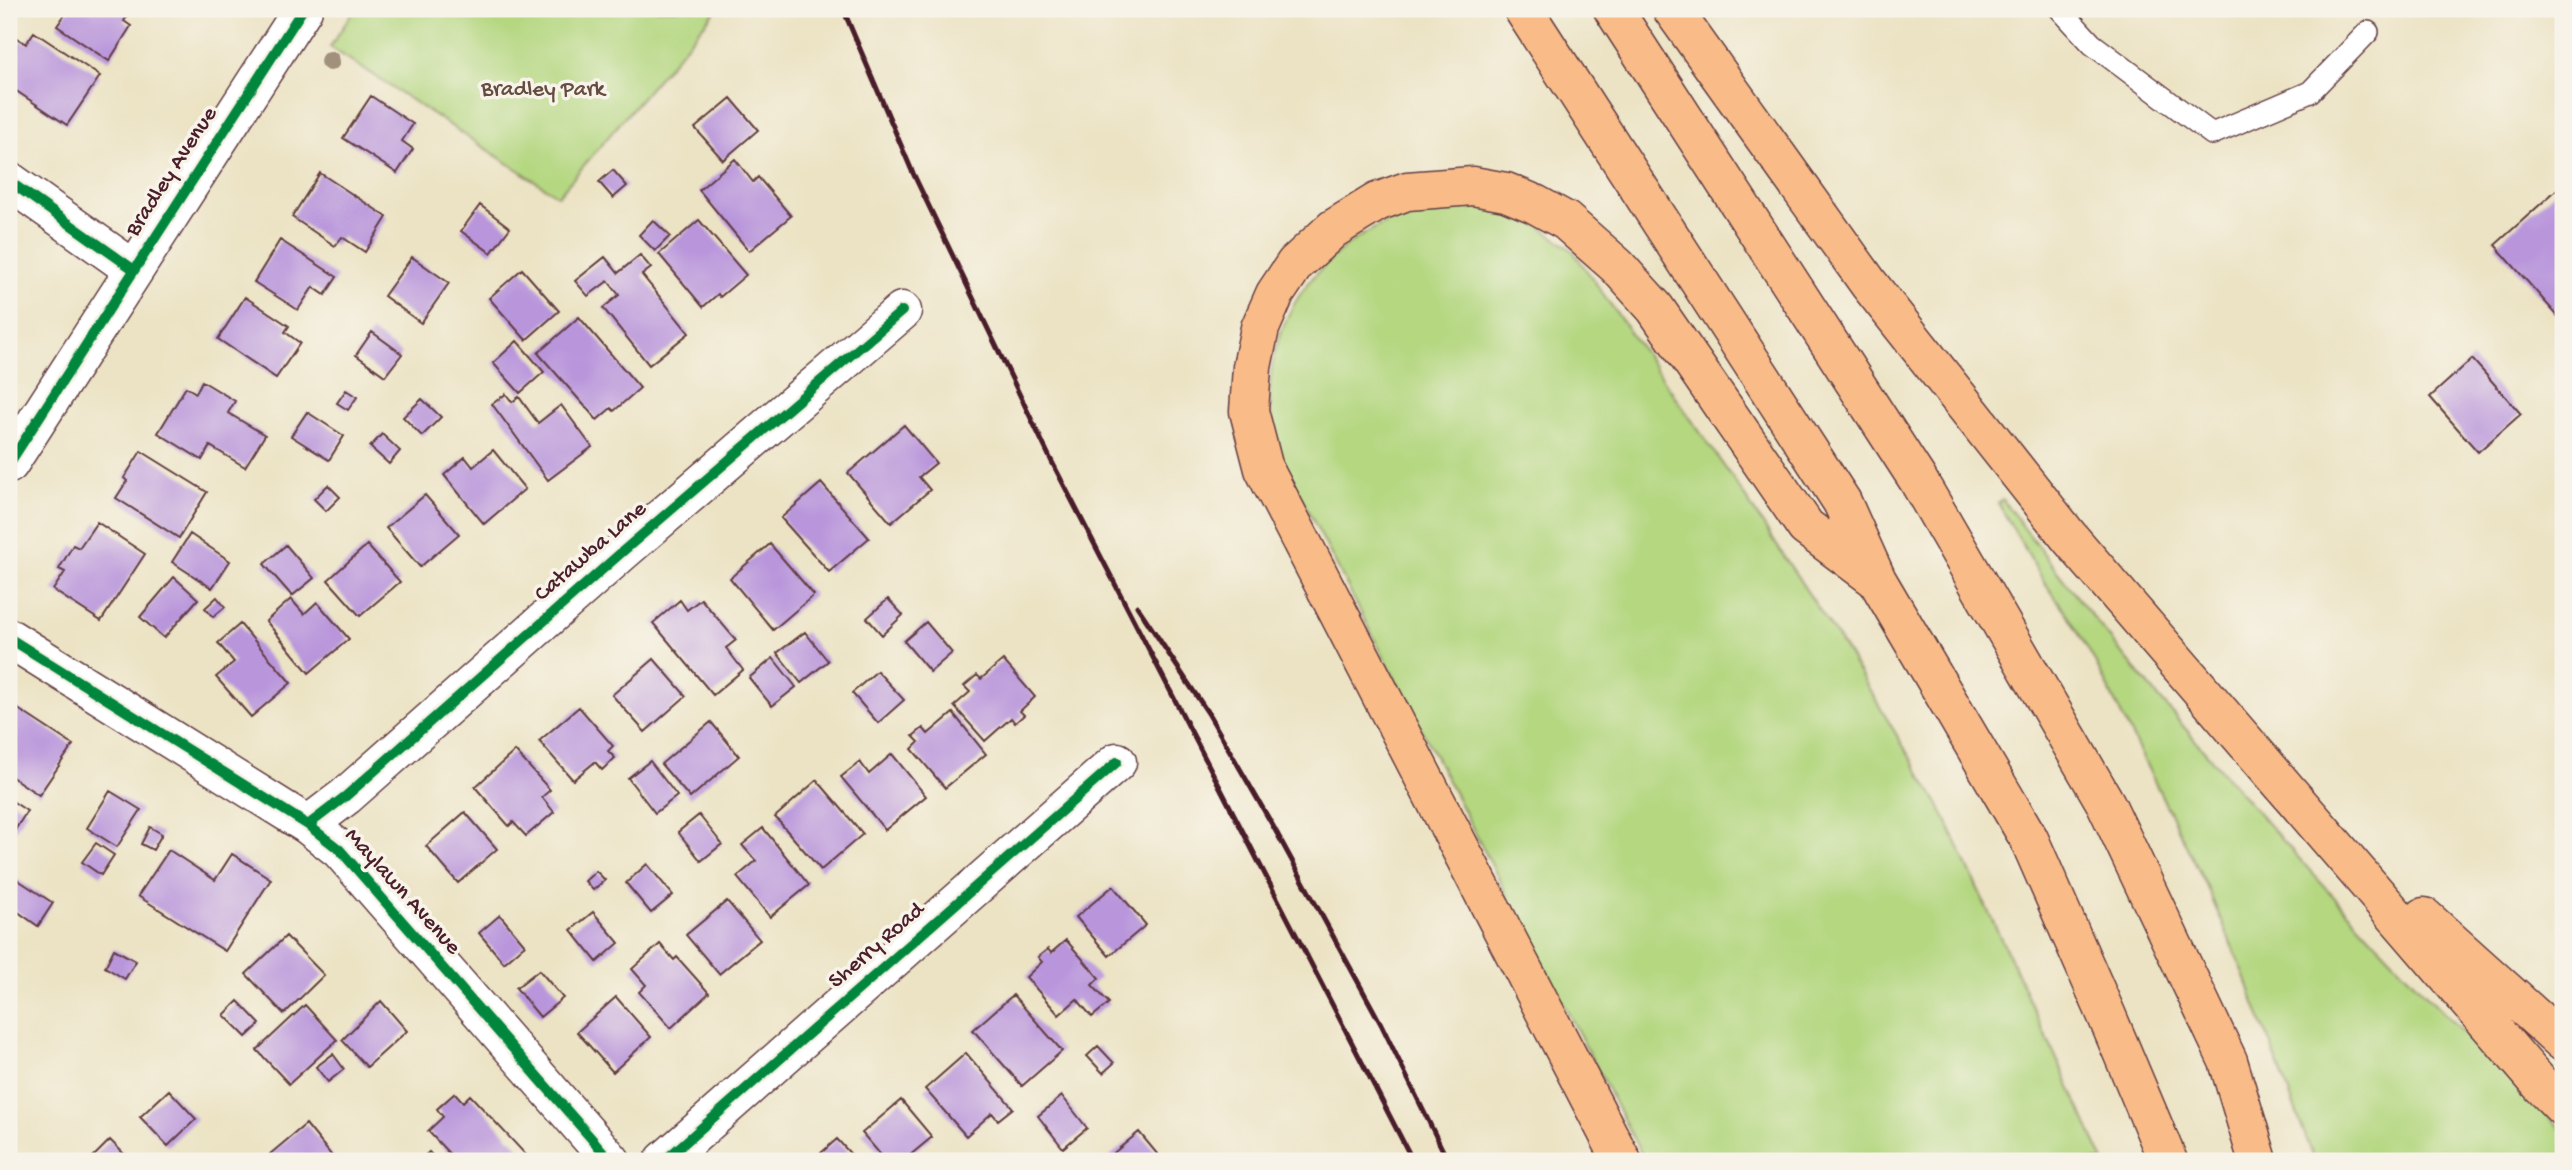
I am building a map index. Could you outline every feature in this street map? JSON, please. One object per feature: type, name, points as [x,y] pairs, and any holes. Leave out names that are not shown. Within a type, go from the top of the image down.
[{"type":"highway","points":[[1522,9],[1842,502],[1877,580],[2029,839],[2168,1161]]},
{"type":"highway","points":[[1612,9],[1918,480],[2106,804],[2228,1061],[2258,1161]]},
{"type":"highway","points":[[1672,9],[1869,284],[2069,537],[2542,1086],[2563,1107]]},
{"type":"highway","points":[[1622,1161],[1264,469],[1249,411],[1252,367],[1260,328],[1275,294],[1295,264],[1333,229],[1377,202],[1407,191],[1473,186],[1506,192],[1535,204],[1566,221],[1617,266],[1655,308],[1806,527],[1877,580]]},
{"type":"highway","points":[[2313,819],[2563,1042]]},
{"type":"street","name":"Bradley Avenue","points":[[9,464],[303,9]]},
{"type":"street","points":[[9,181],[133,270]]},
{"type":"street","name":"Catawba Lane","points":[[308,825],[346,796],[611,561],[902,311]]},
{"type":"street","name":"Maylawn Avenue","points":[[9,638],[308,825],[340,850],[611,1161]]},
{"type":"street","name":"Sherry Road","points":[[664,1161],[1117,762]]},
{"type":"lane","points":[[2060,9],[2092,44],[2212,134],[2310,92],[2368,32]]},
{"type":"green space","name":"Bradley Park","points":[[355,9],[717,9],[558,196],[330,47]]},
{"type":"green space","points":[[1450,206],[1511,212],[1531,220],[1573,251],[1735,482],[1845,649],[1940,807],[2104,1161],[1645,1161],[1286,468],[1272,421],[1271,380],[1278,342],[1293,307],[1314,276],[1342,249],[1374,228],[1411,214]]},
{"type":"green space","points":[[2002,499],[2127,660],[2296,856],[2454,1023],[2563,1131],[2563,1161],[2315,1161],[2242,969],[2206,885],[2093,658],[1998,503]]},
{"type":"building","points":[[69,9],[132,9],[124,21],[131,26],[109,61],[57,26]]},
{"type":"building","points":[[34,32],[100,76],[67,125],[9,86],[9,47],[15,37],[26,44]]},
{"type":"building","points":[[371,96],[413,124],[402,141],[413,149],[397,173],[343,138]]},
{"type":"building","points":[[731,98],[758,130],[723,160],[695,128]]},
{"type":"building","points":[[735,159],[753,182],[758,177],[791,216],[749,251],[699,190]]},
{"type":"building","points":[[613,170],[627,186],[613,198],[599,182]]},
{"type":"building","points":[[320,173],[387,217],[365,252],[342,237],[335,246],[292,217]]},
{"type":"building","points":[[2563,184],[2563,322],[2495,245]]},
{"type":"building","points":[[480,205],[510,228],[491,253],[461,231]]},
{"type":"building","points":[[653,220],[670,236],[655,251],[639,235]]},
{"type":"building","points":[[699,220],[746,275],[720,297],[718,294],[703,307],[659,254]]},
{"type":"building","points":[[280,240],[337,277],[325,295],[313,287],[298,310],[254,282]]},
{"type":"building","points":[[640,255],[651,268],[642,275],[689,333],[649,365],[603,308],[619,295],[608,281],[588,296],[575,281],[605,257],[618,273]]},
{"type":"building","points":[[412,257],[449,283],[421,323],[384,296]]},
{"type":"building","points":[[522,269],[559,311],[526,340],[489,298]]},
{"type":"building","points":[[245,297],[289,326],[285,332],[300,343],[276,378],[218,339]]},
{"type":"building","points":[[579,317],[640,388],[614,411],[611,408],[597,420],[538,353]]},
{"type":"building","points":[[372,332],[402,354],[385,376],[356,355]]},
{"type":"building","points":[[517,341],[544,372],[520,393],[493,363]]},
{"type":"building","points":[[2472,359],[2521,414],[2478,452],[2430,397]]},
{"type":"building","points":[[202,381],[235,401],[228,413],[265,435],[245,467],[210,446],[202,460],[158,433],[186,387],[196,393]]},
{"type":"building","points":[[346,390],[357,397],[348,410],[337,403]]},
{"type":"building","points":[[506,394],[512,402],[519,397],[538,423],[561,405],[592,447],[548,480],[492,404]]},
{"type":"building","points":[[422,399],[441,417],[422,436],[403,417]]},
{"type":"building","points":[[307,412],[344,436],[329,460],[291,436]]},
{"type":"building","points":[[904,425],[936,463],[919,477],[930,490],[891,523],[848,473]]},
{"type":"building","points":[[382,434],[400,451],[389,464],[370,447]]},
{"type":"building","points":[[493,450],[525,489],[484,524],[444,475],[465,457],[473,467]]},
{"type":"building","points":[[141,451],[207,492],[179,538],[116,498],[127,481],[124,478]]},
{"type":"building","points":[[821,483],[869,538],[829,572],[781,518]]},
{"type":"building","points":[[328,485],[340,497],[326,511],[314,499]]},
{"type":"building","points":[[425,495],[459,534],[420,567],[386,528]]},
{"type":"building","points":[[97,522],[145,554],[101,621],[53,590],[65,572],[59,569],[73,545],[79,548]]},
{"type":"building","points":[[190,534],[230,561],[212,588],[172,562]]},
{"type":"building","points":[[770,544],[814,595],[773,630],[730,578]]},
{"type":"building","points":[[286,545],[314,578],[292,596],[264,564]]},
{"type":"building","points":[[367,545],[400,582],[360,616],[328,580]]},
{"type":"building","points":[[174,577],[198,599],[164,638],[140,617]]},
{"type":"building","points":[[217,597],[225,607],[213,617],[205,608]]},
{"type":"building","points":[[291,599],[304,614],[317,602],[349,639],[309,673],[266,621]]},
{"type":"building","points":[[701,599],[736,640],[726,648],[743,670],[713,695],[653,623],[680,600],[687,610]]},
{"type":"building","points":[[888,599],[903,615],[882,635],[867,618]]},
{"type":"building","points":[[926,622],[952,653],[930,672],[904,641]]},
{"type":"building","points":[[240,624],[291,683],[251,717],[216,677],[234,662],[218,643]]},
{"type":"building","points":[[805,632],[828,661],[801,683],[777,653]]},
{"type":"building","points":[[773,658],[796,687],[772,706],[749,678]]},
{"type":"building","points":[[654,659],[686,696],[645,732],[612,695]]},
{"type":"building","points":[[1003,660],[1035,697],[1020,711],[1024,715],[1015,723],[1011,718],[985,741],[954,706],[970,692],[964,686],[977,675],[981,679]]},
{"type":"building","points":[[877,671],[904,700],[878,723],[852,693]]},
{"type":"building","points":[[9,703],[73,745],[39,795],[9,775]]},
{"type":"building","points":[[579,707],[613,746],[608,751],[615,758],[602,770],[595,762],[573,780],[539,741]]},
{"type":"building","points":[[953,713],[986,754],[945,788],[912,749],[919,742],[913,736],[923,728],[928,734]]},
{"type":"building","points":[[711,722],[739,756],[690,798],[661,764]]},
{"type":"building","points":[[515,751],[550,790],[542,797],[554,812],[526,836],[513,822],[509,826],[475,787]]},
{"type":"building","points":[[892,754],[926,796],[885,830],[841,777],[860,762],[869,774]]},
{"type":"building","points":[[650,761],[677,796],[655,813],[628,778]]},
{"type":"building","points":[[817,780],[863,834],[821,870],[775,817]]},
{"type":"building","points":[[110,791],[141,810],[117,847],[87,828]]},
{"type":"building","points":[[9,799],[27,811],[15,830],[9,826]]},
{"type":"building","points":[[465,812],[497,849],[458,883],[426,846]]},
{"type":"building","points":[[699,815],[722,844],[701,861],[678,832]]},
{"type":"building","points":[[150,827],[162,834],[153,850],[141,844]]},
{"type":"building","points":[[763,828],[809,885],[770,917],[737,877],[756,861],[742,845]]},
{"type":"building","points":[[96,843],[114,855],[101,875],[82,862]]},
{"type":"building","points":[[169,850],[215,880],[232,854],[271,879],[225,951],[138,896]]},
{"type":"building","points":[[647,864],[673,895],[651,913],[626,883]]},
{"type":"building","points":[[596,871],[605,880],[593,890],[585,881]]},
{"type":"building","points":[[9,874],[53,903],[38,926],[11,907],[9,911]]},
{"type":"building","points":[[1113,886],[1146,925],[1109,956],[1076,917]]},
{"type":"building","points":[[727,901],[760,940],[719,974],[686,935]]},
{"type":"building","points":[[593,912],[619,943],[597,962],[571,930]]},
{"type":"building","points":[[500,915],[525,945],[504,963],[479,933]]},
{"type":"building","points":[[286,936],[324,975],[284,1014],[246,974]]},
{"type":"building","points":[[1066,940],[1099,978],[1092,985],[1109,1003],[1092,1017],[1077,999],[1059,1015],[1026,977],[1042,962],[1038,957],[1048,949],[1051,953]]},
{"type":"building","points":[[660,944],[674,960],[677,957],[709,993],[671,1028],[639,992],[646,985],[632,969]]},
{"type":"building","points":[[114,949],[136,961],[125,979],[105,967]]},
{"type":"building","points":[[539,970],[563,998],[540,1017],[516,988]]},
{"type":"building","points":[[1013,995],[1062,1051],[1022,1086],[973,1030]]},
{"type":"building","points":[[616,997],[651,1037],[613,1072],[577,1032]]},
{"type":"building","points":[[238,1001],[260,1024],[246,1037],[224,1015]]},
{"type":"building","points":[[381,1001],[407,1031],[367,1067],[342,1040]]},
{"type":"building","points":[[305,1005],[337,1040],[289,1084],[257,1050]]},
{"type":"building","points":[[1098,1046],[1114,1063],[1103,1073],[1087,1056]]},
{"type":"building","points":[[966,1053],[1013,1108],[998,1120],[992,1113],[966,1136],[925,1089]]},
{"type":"building","points":[[333,1054],[344,1069],[328,1082],[316,1067]]},
{"type":"building","points":[[169,1090],[196,1119],[168,1146],[140,1117]]},
{"type":"building","points":[[455,1093],[463,1102],[470,1095],[527,1156],[523,1159],[525,1161],[456,1161],[428,1131],[443,1117],[437,1109]]},
{"type":"building","points":[[1062,1096],[1087,1128],[1063,1148],[1038,1116]]},
{"type":"building","points":[[901,1100],[932,1137],[903,1161],[886,1161],[862,1133]]},
{"type":"building","points":[[306,1124],[336,1161],[276,1161],[270,1154]]},
{"type":"building","points":[[1139,1132],[1163,1161],[1104,1161]]},
{"type":"building","points":[[837,1139],[857,1161],[812,1161]]},
{"type":"building","points":[[110,1140],[131,1161],[89,1161]]},
{"type":"building","points":[[429,1152],[437,1161],[419,1161]]},
{"type":"railway","points":[[843,9],[912,171],[1051,460],[1413,1161]]},
{"type":"railway","points":[[1137,606],[1208,713],[1273,826],[1381,1024],[1448,1161]]},
{"type":"cycle path","points":[[9,464],[303,9]]},
{"type":"cycle path","points":[[9,181],[133,269]]},
{"type":"cycle path","points":[[308,825],[346,796],[622,552],[902,311]]},
{"type":"cycle path","points":[[9,638],[308,825],[340,850],[611,1161]]},
{"type":"cycle path","points":[[664,1161],[1117,762]]}]
